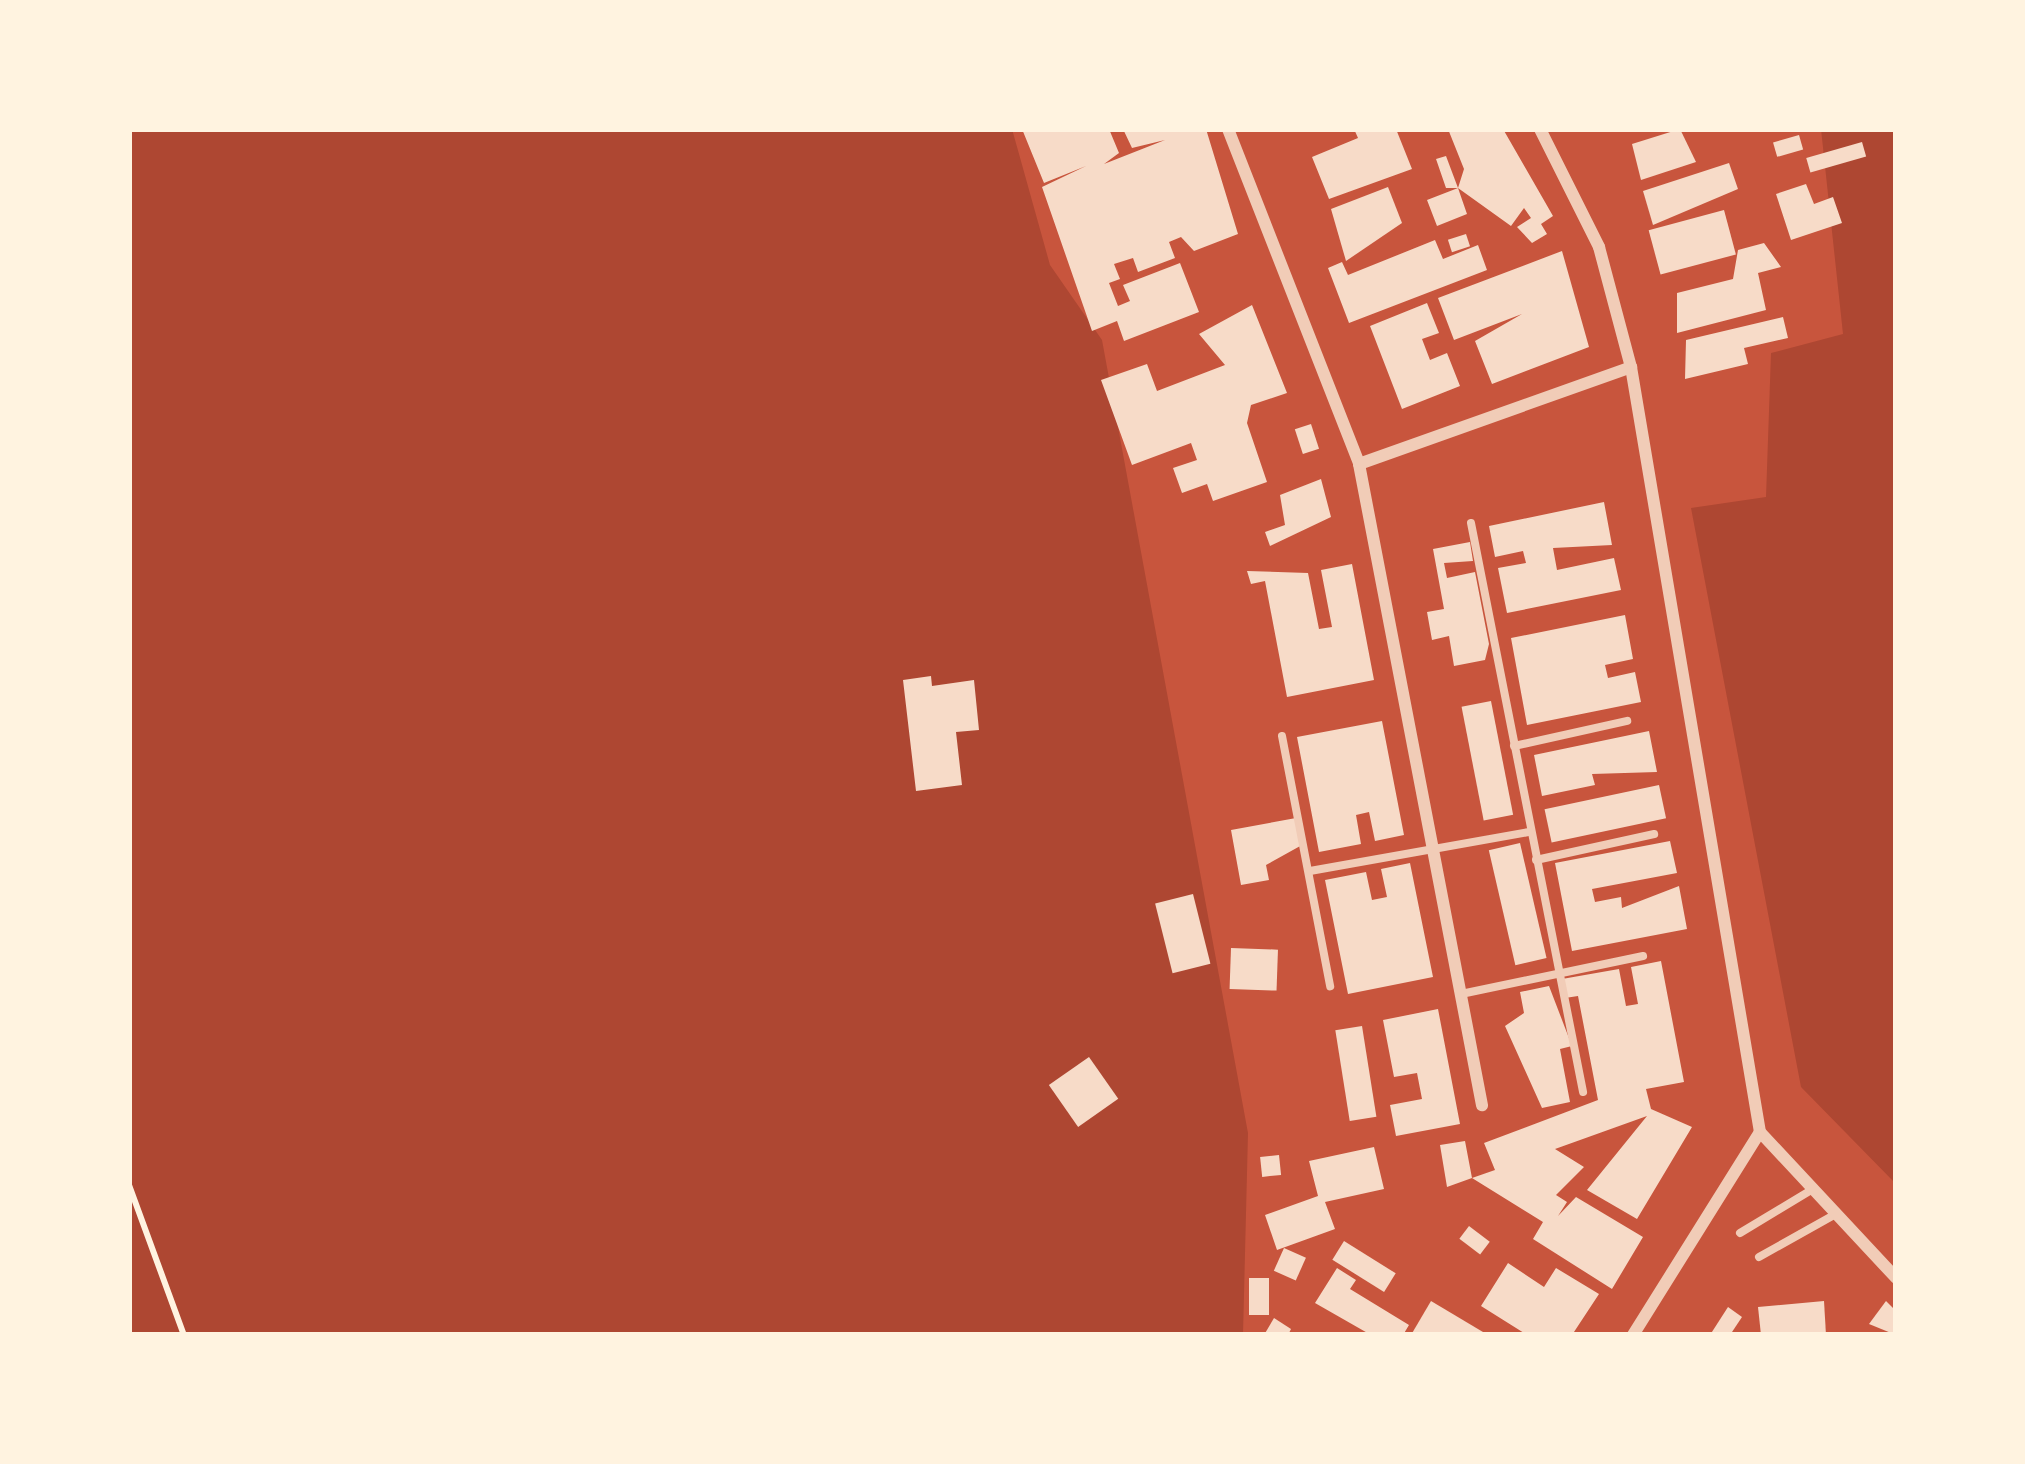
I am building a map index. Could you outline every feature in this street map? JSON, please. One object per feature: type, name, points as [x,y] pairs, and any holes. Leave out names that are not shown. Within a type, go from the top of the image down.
[{"type":"street","points":[[1228,129],[1359,464],[1482,1106]]},
{"type":"street","points":[[1540,129],[1599,247],[1631,367],[1760,1132],[1896,1278]]},
{"type":"street","points":[[1359,464],[1631,367]]},
{"type":"street","points":[[1633,1335],[1760,1132]]},
{"type":"lane","points":[[1471,524],[1583,1092]]},
{"type":"lane","points":[[1514,746],[1627,721]]},
{"type":"lane","points":[[1282,736],[1330,986]]},
{"type":"lane","points":[[1310,872],[1530,832]]},
{"type":"lane","points":[[1536,860],[1654,835]]},
{"type":"lane","points":[[1461,994],[1643,956]]},
{"type":"lane","points":[[1740,1233],[1813,1189]]},
{"type":"lane","points":[[1760,1257],[1836,1214]]},
{"type":"path","points":[[129,1185],[184,1335]]},
{"type":"shaded area","points":[[129,129],[1012,129],[1050,265],[1102,340],[1248,1133],[1243,1335],[129,1335]]},
{"type":"shaded area","points":[[1821,129],[1896,129],[1896,1184],[1801,1087],[1691,508],[1766,497],[1771,353],[1843,334]]},
{"type":"building","points":[[1022,129],[1109,129],[1119,153],[1104,164],[1165,140],[1132,148],[1123,129],[1206,129],[1238,234],[1194,251],[1181,237],[1169,242],[1175,258],[1138,272],[1133,258],[1114,264],[1120,279],[1109,283],[1118,306],[1130,301],[1123,285],[1180,263],[1199,312],[1124,341],[1117,321],[1092,331],[1042,187],[1086,166],[1044,183]]},
{"type":"building","points":[[1354,129],[1396,129],[1412,169],[1329,199],[1312,157],[1358,138]]},
{"type":"building","points":[[1448,129],[1503,129],[1553,216],[1541,224],[1547,234],[1532,243],[1517,227],[1531,218],[1524,208],[1511,226],[1458,188],[1464,169]]},
{"type":"building","points":[[1680,129],[1696,162],[1641,180],[1632,144]]},
{"type":"building","points":[[1799,135],[1803,149],[1777,157],[1773,142]]},
{"type":"building","points":[[1862,142],[1866,156],[1810,172],[1806,158]]},
{"type":"building","points":[[1446,156],[1458,188],[1446,188],[1436,159]]},
{"type":"building","points":[[1729,163],[1738,189],[1653,225],[1643,191]]},
{"type":"building","points":[[1806,184],[1814,204],[1833,197],[1842,223],[1791,240],[1776,194]]},
{"type":"building","points":[[1388,187],[1402,223],[1346,261],[1331,209]]},
{"type":"building","points":[[1458,188],[1467,214],[1437,226],[1427,200]]},
{"type":"building","points":[[1724,210],[1736,254],[1661,275],[1649,230]]},
{"type":"building","points":[[1466,234],[1470,246],[1452,252],[1448,240]]},
{"type":"building","points":[[1435,240],[1443,259],[1478,245],[1487,270],[1349,323],[1328,268],[1342,262],[1348,275]]},
{"type":"building","points":[[1764,243],[1781,267],[1758,273],[1766,310],[1677,333],[1677,293],[1733,279],[1738,250]]},
{"type":"building","points":[[1562,251],[1589,347],[1492,384],[1475,341],[1522,314],[1454,340],[1438,298]]},
{"type":"building","points":[[1427,303],[1439,333],[1422,339],[1430,360],[1447,353],[1460,386],[1402,409],[1370,326]]},
{"type":"building","points":[[1252,305],[1287,393],[1251,405],[1247,423],[1267,482],[1213,501],[1207,484],[1182,493],[1173,468],[1197,460],[1191,443],[1132,465],[1101,380],[1147,364],[1157,391],[1225,365],[1199,334]]},
{"type":"building","points":[[1783,317],[1788,338],[1744,348],[1748,364],[1685,379],[1686,340]]},
{"type":"building","points":[[1311,424],[1319,449],[1303,454],[1295,429]]},
{"type":"building","points":[[1321,479],[1331,517],[1270,546],[1265,532],[1285,525],[1280,495]]},
{"type":"building","points":[[1604,502],[1612,545],[1553,548],[1557,570],[1614,558],[1621,590],[1507,613],[1498,568],[1526,563],[1523,551],[1495,557],[1489,526]]},
{"type":"building","points":[[1470,542],[1473,561],[1444,563],[1447,578],[1475,572],[1489,644],[1485,660],[1454,666],[1449,636],[1432,640],[1427,612],[1444,609],[1433,549]]},
{"type":"building","points":[[1352,564],[1374,680],[1287,697],[1265,581],[1251,584],[1247,571],[1308,573],[1319,629],[1332,627],[1321,570]]},
{"type":"building","points":[[1625,615],[1633,659],[1605,665],[1608,678],[1635,672],[1641,702],[1527,725],[1511,638]]},
{"type":"building","points":[[931,676],[932,686],[974,680],[979,730],[956,732],[962,785],[916,791],[903,680]]},
{"type":"building","points":[[1491,701],[1513,815],[1484,821],[1462,707]]},
{"type":"building","points":[[1382,721],[1404,835],[1375,841],[1369,812],[1356,815],[1361,844],[1319,852],[1297,737]]},
{"type":"building","points":[[1649,731],[1657,772],[1592,774],[1595,785],[1542,796],[1534,755]]},
{"type":"building","points":[[1659,785],[1666,818],[1552,843],[1545,809]]},
{"type":"building","points":[[1296,818],[1302,845],[1266,865],[1269,880],[1241,885],[1231,830]]},
{"type":"building","points":[[1670,841],[1677,873],[1592,889],[1595,902],[1621,897],[1622,908],[1679,886],[1687,929],[1572,951],[1555,863]]},
{"type":"building","points":[[1520,843],[1547,958],[1515,965],[1489,850]]},
{"type":"building","points":[[1410,863],[1433,977],[1348,994],[1325,880],[1366,872],[1372,900],[1387,897],[1381,869]]},
{"type":"building","points":[[1193,894],[1210,964],[1173,973],[1155,903]]},
{"type":"building","points":[[1231,948],[1278,950],[1277,991],[1230,989]]},
{"type":"building","points":[[1661,961],[1684,1082],[1646,1089],[1651,1109],[1692,1127],[1637,1219],[1587,1190],[1647,1116],[1555,1149],[1584,1167],[1556,1195],[1567,1202],[1558,1216],[1576,1197],[1643,1237],[1612,1289],[1533,1239],[1543,1222],[1472,1178],[1495,1170],[1484,1143],[1598,1100],[1578,996],[1565,998],[1562,979],[1619,969],[1626,1006],[1638,1004],[1631,967]]},
{"type":"building","points":[[1549,986],[1572,1046],[1560,1049],[1570,1102],[1542,1108],[1505,1026],[1524,1013],[1520,992]]},
{"type":"building","points":[[1438,1009],[1460,1124],[1396,1136],[1390,1105],[1422,1099],[1417,1073],[1394,1077],[1383,1020]]},
{"type":"building","points":[[1362,1026],[1376,1117],[1350,1121],[1335,1030]]},
{"type":"building","points":[[1089,1057],[1118,1099],[1078,1127],[1049,1085]]},
{"type":"building","points":[[1465,1141],[1472,1178],[1447,1187],[1440,1145]]},
{"type":"building","points":[[1374,1147],[1384,1189],[1325,1202],[1335,1229],[1277,1250],[1265,1215],[1318,1196],[1309,1161]]},
{"type":"building","points":[[1279,1155],[1281,1175],[1262,1177],[1260,1157]]},
{"type":"building","points":[[1469,1226],[1490,1242],[1480,1254],[1459,1239]]},
{"type":"building","points":[[1344,1241],[1396,1273],[1384,1292],[1332,1260]]},
{"type":"building","points":[[1284,1248],[1306,1258],[1296,1281],[1274,1271]]},
{"type":"building","points":[[1508,1263],[1544,1287],[1556,1268],[1599,1294],[1572,1335],[1527,1335],[1481,1306]]},
{"type":"building","points":[[1337,1268],[1356,1280],[1350,1289],[1409,1325],[1403,1335],[1371,1335],[1315,1303]]},
{"type":"building","points":[[1249,1278],[1269,1278],[1269,1315],[1249,1315]]},
{"type":"building","points":[[1431,1301],[1488,1335],[1411,1335]]},
{"type":"building","points":[[1824,1301],[1826,1335],[1761,1335],[1758,1307]]},
{"type":"building","points":[[1886,1301],[1896,1311],[1896,1335],[1869,1324]]},
{"type":"building","points":[[1728,1307],[1742,1317],[1730,1335],[1710,1335]]},
{"type":"building","points":[[1274,1318],[1291,1329],[1288,1335],[1264,1335]]}]
